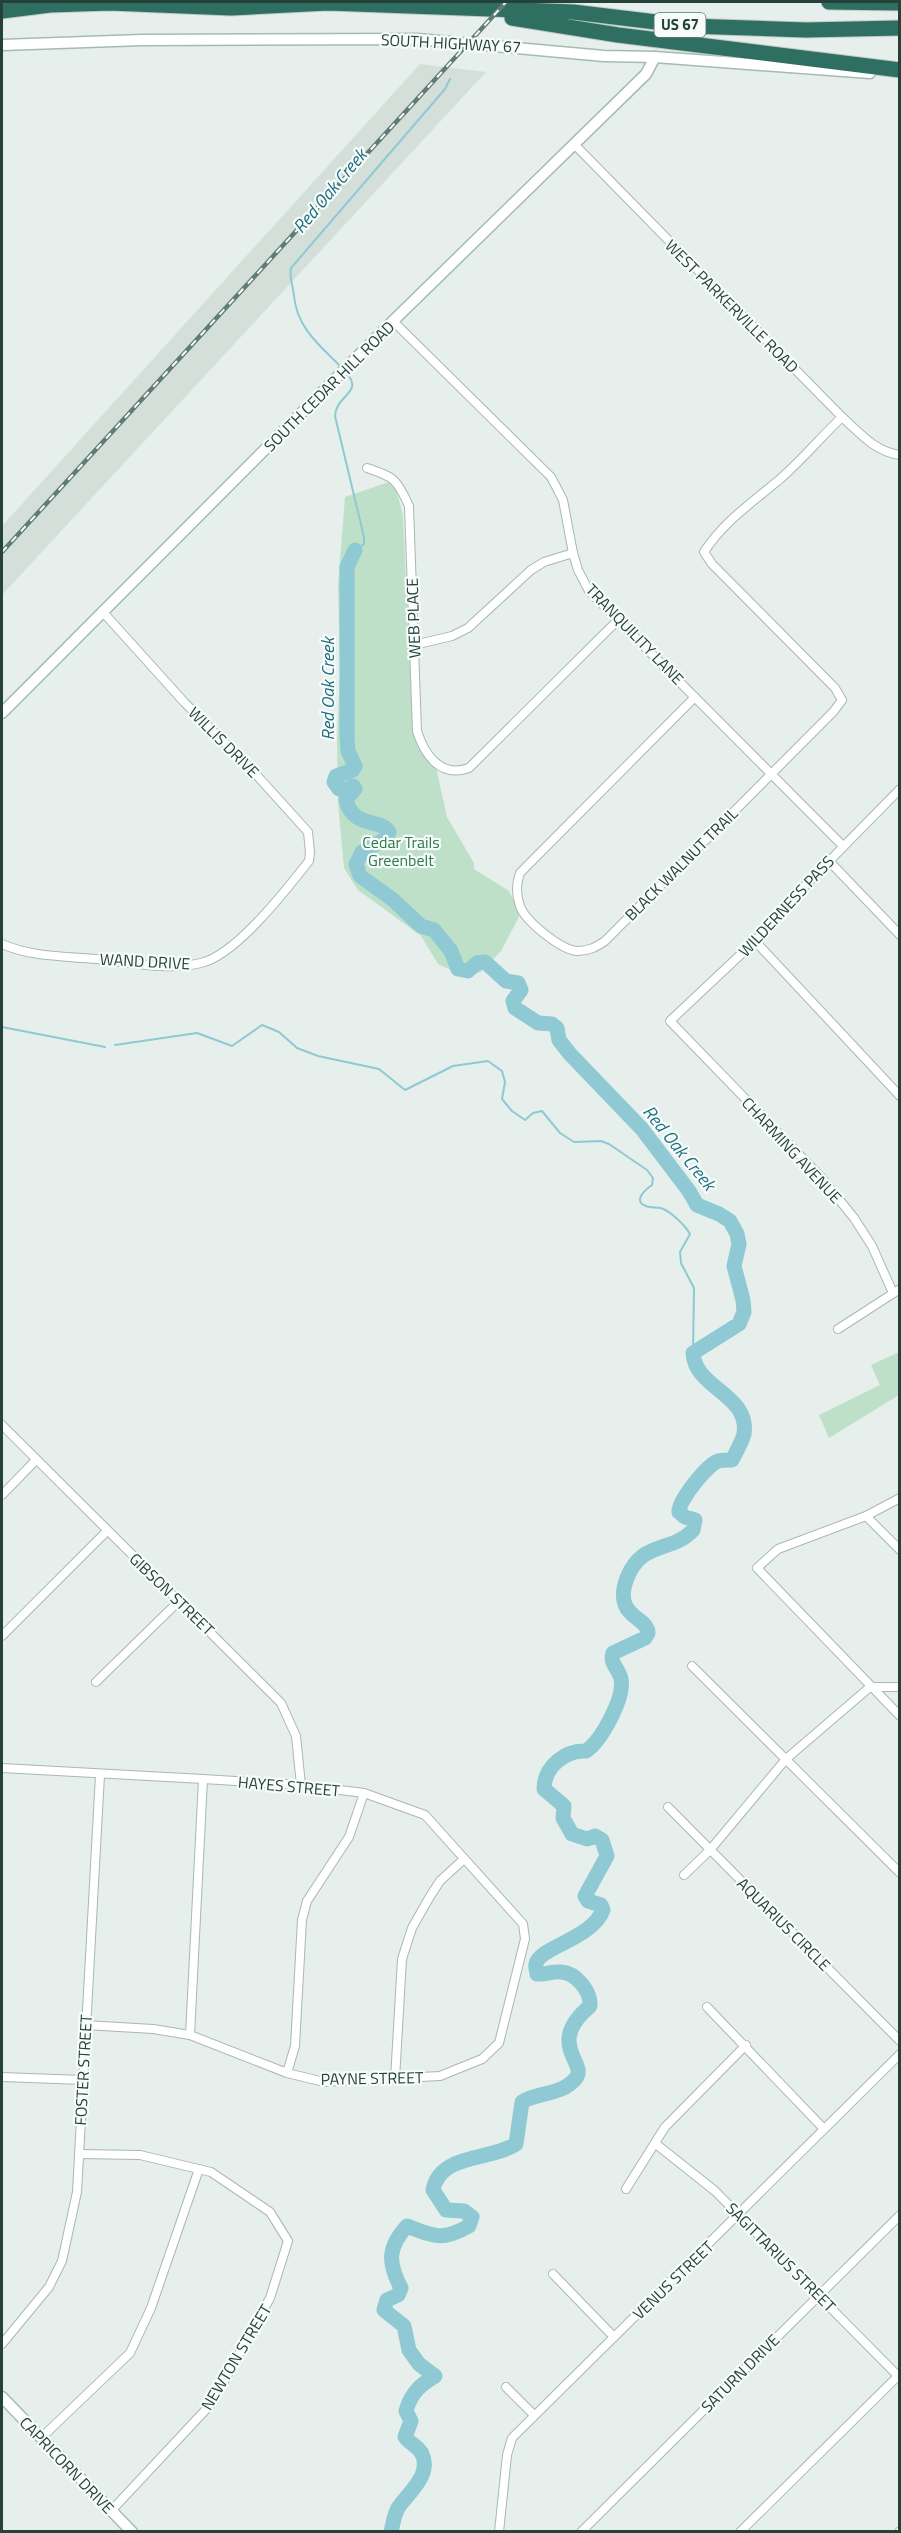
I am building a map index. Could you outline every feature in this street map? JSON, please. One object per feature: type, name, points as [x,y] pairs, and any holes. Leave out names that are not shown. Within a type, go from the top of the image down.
[{"type":"highway","points":[[829,2],[900,3]]},
{"type":"highway","name":"US 67","points":[[2,11],[50,5],[110,3],[231,8],[328,3],[573,12],[690,26],[806,30],[900,28]]},
{"type":"highway","points":[[462,7],[490,15],[618,35],[900,70]]},
{"type":"street","name":"SOUTH HIGHWAY 67","points":[[2,45],[141,40],[417,39],[604,56],[655,57],[900,75]]},
{"type":"street","name":"SOUTH CEDAR HILL ROAD","points":[[2,713],[393,321],[646,74],[655,57]]},
{"type":"street","name":"WEST PARKERVILLE ROAD","points":[[574,144],[842,417],[883,452],[900,455]]},
{"type":"street","name":"TRANQUILITY LANE","points":[[393,321],[551,477],[563,500],[573,553],[578,570],[589,591],[843,846]]},
{"type":"street","name":"BLACK WALNUT TRAIL","points":[[695,697],[520,873],[516,889],[520,908],[549,938],[563,948],[576,952],[591,950],[605,941],[834,711],[842,700],[835,688],[712,564],[704,552],[711,541],[745,506],[780,478],[842,417]]},
{"type":"street","name":"WEB PLACE","points":[[367,468],[391,476],[401,488],[409,506],[417,731],[429,755],[443,769],[457,772],[469,768],[618,620]]},
{"type":"street","points":[[414,645],[452,636],[468,628],[531,570],[544,562],[573,553]]},
{"type":"street","name":"WILLIS DRIVE","points":[[102,611],[184,702],[252,770],[308,832],[309,861],[293,881]]},
{"type":"street","name":"WILDERNESS PASS","points":[[670,1021],[754,941],[900,789]]},
{"type":"street","points":[[829,861],[900,935]]},
{"type":"street","name":"WAND DRIVE","points":[[2,944],[16,950],[42,954],[173,966],[202,963],[223,953],[246,933],[293,881]]},
{"type":"street","points":[[754,941],[900,1096]]},
{"type":"street","name":"CHARMING AVENUE","points":[[670,1021],[827,1185],[854,1218],[896,1291]]},
{"type":"street","points":[[838,1329],[896,1291]]},
{"type":"street","name":"GIBSON STREET","points":[[2,1425],[281,1703],[296,1736],[301,1785]]},
{"type":"street","points":[[2,1495],[36,1460]]},
{"type":"street","points":[[900,1498],[866,1516],[778,1549],[757,1568],[900,1716]]},
{"type":"street","points":[[866,1516],[900,1550]]},
{"type":"street","points":[[2,1636],[107,1532]]},
{"type":"street","points":[[96,1682],[180,1600]]},
{"type":"street","points":[[693,1666],[900,1873]]},
{"type":"street","points":[[684,1875],[710,1850],[786,1759],[870,1687],[900,1687]]},
{"type":"street","name":"HAYES STREET","points":[[2,1768],[301,1785],[364,1793],[425,1815],[523,1924]]},
{"type":"street","name":"FOSTER STREET","points":[[2,2344],[49,2287],[62,2261],[77,2192],[100,1775]]},
{"type":"street","points":[[190,2035],[203,1779]]},
{"type":"street","points":[[287,2073],[295,2046],[302,1920],[306,1901],[350,1837],[364,1793]]},
{"type":"street","name":"AQUARIUS CIRCLE","points":[[669,1807],[900,2040]]},
{"type":"street","points":[[395,2079],[402,1959],[412,1928],[429,1898],[440,1881],[464,1859]]},
{"type":"street","name":"PAYNE STREET","points":[[85,2025],[153,2029],[190,2035],[287,2073],[324,2082],[440,2076],[482,2059],[499,2043],[525,1938],[523,1924]]},
{"type":"street","points":[[707,2007],[825,2129]]},
{"type":"street","points":[[626,2189],[665,2127],[746,2045]]},
{"type":"street","name":"VENUS STREET","points":[[499,2532],[507,2455],[512,2438],[900,2054]]},
{"type":"street","points":[[2,2077],[82,2080]]},
{"type":"street","name":"SAGITTARIUS STREET","points":[[656,2144],[689,2168],[739,2215],[899,2376]]},
{"type":"street","points":[[41,2438],[130,2354],[151,2308],[199,2169],[140,2155],[79,2154]]},
{"type":"street","name":"NEWTON STREET","points":[[111,2511],[212,2403],[270,2298],[288,2241],[270,2212],[211,2172],[199,2169]]},
{"type":"street","name":"SATURN DRIVE","points":[[581,2532],[900,2215]]},
{"type":"street","points":[[553,2274],[615,2337]]},
{"type":"street","points":[[740,2532],[899,2376]]},
{"type":"street","points":[[506,2386],[534,2415]]},
{"type":"street","name":"CAPRICORN DRIVE","points":[[2,2397],[132,2532]]},
{"type":"shaded area","points":[[420,64],[486,72],[2,595],[2,526]]},
{"type":"green space","name":"Cedar Trails Greenbelt","points":[[389,482],[397,492],[403,516],[413,733],[420,749],[436,767],[447,817],[474,863],[474,869],[509,891],[520,915],[501,951],[481,972],[463,976],[438,964],[421,936],[358,890],[344,868],[338,803],[337,741],[340,672],[338,585],[345,497]]},
{"type":"green space","points":[[899,1352],[899,1395],[829,1438],[819,1415],[880,1385],[871,1365]]},
{"type":"waterway","name":"Red Oak Creek","points":[[339,365],[310,334],[299,317],[291,268],[445,89],[450,79]]},
{"type":"waterway","name":"Red Oak Creek","points":[[349,376],[352,387],[336,409],[335,416],[364,537],[364,544],[355,550]]},
{"type":"waterway","name":"Red Oak Creek","points":[[355,550],[347,567],[347,736],[348,751],[355,766],[353,770],[336,776],[334,782],[339,789],[346,790],[353,786],[355,789],[346,799],[354,815],[380,825],[389,832],[387,838],[362,852],[356,864],[360,876],[392,899],[421,926],[434,930],[451,951],[458,969],[468,971],[477,963],[485,962],[506,981],[518,983],[521,990],[513,1001],[515,1008],[538,1023],[552,1024],[557,1028],[559,1040],[570,1054],[642,1129],[697,1205],[730,1221],[739,1244],[734,1266],[744,1312],[739,1324],[693,1353],[696,1365],[703,1375],[739,1410],[744,1421],[742,1440],[732,1460],[713,1464],[683,1500],[679,1512],[695,1520],[693,1530],[676,1542],[649,1552],[633,1566],[627,1578],[624,1601],[632,1614],[643,1623],[648,1633],[645,1638],[613,1653],[612,1660],[620,1675],[621,1687],[616,1707],[605,1729],[586,1751],[571,1753],[557,1761],[545,1781],[544,1789],[564,1806],[563,1818],[572,1834],[587,1839],[595,1836],[602,1840],[607,1856],[585,1896],[588,1901],[601,1905],[603,1910],[597,1920],[578,1935],[546,1952],[539,1958],[536,1965],[537,1974],[567,1973],[582,1984],[588,1995],[590,2006],[577,2019],[569,2042],[577,2066],[576,2078],[564,2088],[522,2102],[516,2144],[455,2164],[438,2178],[433,2190],[446,2210],[464,2211],[472,2217],[469,2226],[452,2234],[439,2236],[407,2226],[400,2234],[393,2249],[392,2263],[401,2288],[398,2295],[387,2300],[384,2310],[404,2326],[409,2350],[419,2364],[435,2376],[417,2390],[406,2411],[411,2421],[405,2437],[422,2454],[424,2469],[418,2483],[398,2508],[391,2532]]},
{"type":"waterway","points":[[115,1045],[197,1033],[232,1046],[262,1025],[279,1032],[297,1048],[318,1056],[379,1069],[405,1090],[453,1066],[488,1061],[502,1071],[505,1082],[502,1099],[512,1111],[525,1120],[533,1113],[542,1111],[560,1133],[574,1142],[601,1141],[609,1144],[647,1170],[653,1178],[652,1185],[642,1195],[640,1201],[648,1207],[661,1208],[669,1212],[690,1234],[680,1252],[681,1263],[694,1288],[693,1353]]},
{"type":"waterway","points":[[2,1027],[105,1047]]},
{"type":"railway","points":[[2,552],[506,2]]}]
